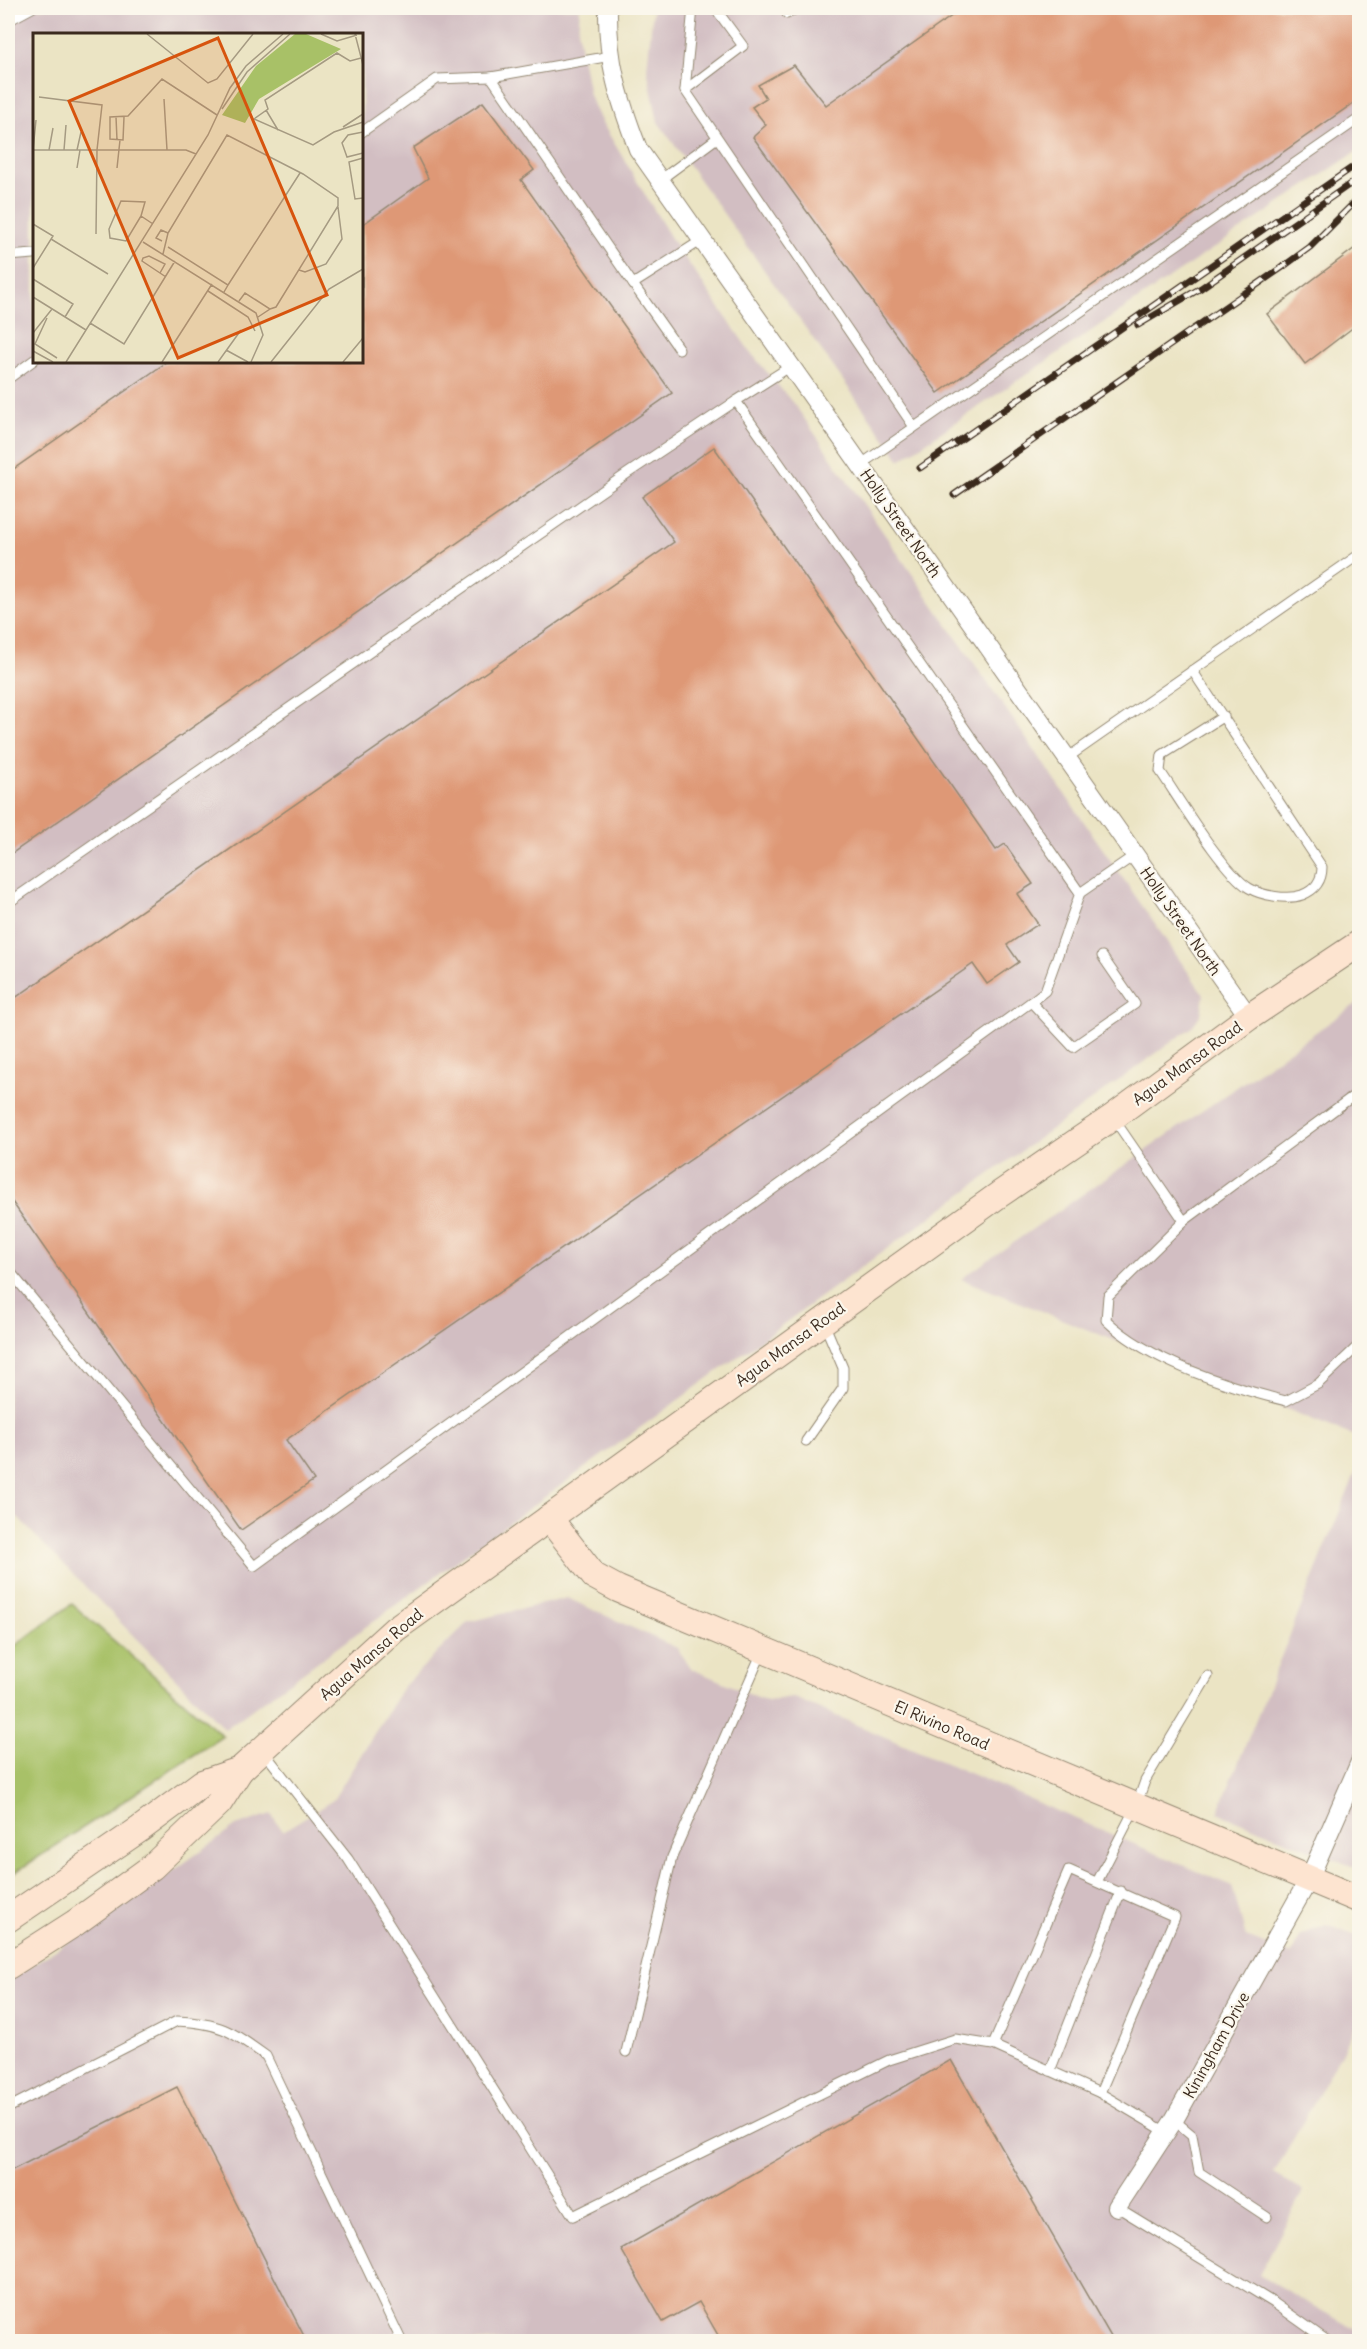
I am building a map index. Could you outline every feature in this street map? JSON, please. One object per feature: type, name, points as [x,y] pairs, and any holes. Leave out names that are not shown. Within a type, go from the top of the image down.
[{"type":"main road","name":"Agua Mansa Road","points":[[8,1966],[75,1923],[152,1867],[219,1803],[240,1770],[395,1629],[823,1321],[1113,1117],[1249,1017],[1359,943]]},
{"type":"main road","name":"El Rivino Road","points":[[549,1518],[594,1576],[618,1589],[1359,1900]]},
{"type":"main road","name":"Agua Mansa Road","points":[[8,1919],[140,1829],[202,1783],[240,1770]]},
{"type":"street","name":"Holly Street North","points":[[608,8],[611,56],[617,93],[638,149],[1249,1017]]},
{"type":"street","name":"Kiningham Drive","points":[[1117,2207],[1170,2126],[1309,1879],[1359,1762]]},
{"type":"lane","points":[[8,21],[32,8]]},
{"type":"lane","points":[[693,8],[685,90],[914,427]]},
{"type":"lane","points":[[685,90],[743,46],[715,8]]},
{"type":"lane","points":[[787,14],[797,8]]},
{"type":"lane","points":[[363,131],[437,79],[491,77],[611,56]]},
{"type":"lane","points":[[491,77],[679,349]]},
{"type":"lane","points":[[860,465],[1359,118]]},
{"type":"lane","points":[[660,180],[717,138]]},
{"type":"lane","points":[[633,284],[702,240]]},
{"type":"lane","points":[[8,256],[33,254]]},
{"type":"lane","points":[[8,379],[33,361]]},
{"type":"lane","points":[[8,903],[628,473],[791,366]]},
{"type":"lane","points":[[736,401],[1080,893]]},
{"type":"lane","points":[[1066,758],[1359,554]]},
{"type":"lane","points":[[1192,670],[1224,716],[1322,867],[1318,884],[1308,893],[1286,897],[1250,889],[1232,874],[1160,771],[1162,755],[1224,716]]},
{"type":"lane","points":[[8,1269],[254,1566],[1045,991],[1080,893],[1135,855]]},
{"type":"lane","points":[[1031,1002],[1072,1047],[1135,1004],[1102,956]]},
{"type":"lane","points":[[1359,1091],[1184,1221],[1108,1296],[1106,1320],[1123,1336],[1204,1375],[1242,1390],[1286,1401],[1318,1384],[1359,1344]]},
{"type":"lane","points":[[1113,1117],[1184,1221]]},
{"type":"lane","points":[[806,1441],[843,1388],[843,1368],[823,1321]]},
{"type":"lane","points":[[626,2052],[672,1857],[763,1650]]},
{"type":"lane","points":[[1098,1880],[1136,1806],[1145,1781],[1178,1722],[1208,1676]]},
{"type":"lane","points":[[262,1750],[348,1859],[573,2217],[889,2060],[955,2038],[993,2045],[1192,2135],[1200,2172],[1267,2217]]},
{"type":"lane","points":[[993,2045],[1069,1870],[1098,1880],[1174,1917],[1100,2093]]},
{"type":"lane","points":[[1050,2071],[1121,1892]]},
{"type":"lane","points":[[8,2108],[177,2021],[204,2022],[226,2028],[266,2056],[402,2342]]},
{"type":"lane","points":[[1117,2207],[1274,2303],[1329,2342]]},
{"type":"shaded area","points":[[8,8],[580,8],[578,33],[589,95],[601,121],[671,238],[751,353],[797,408],[1204,995],[1201,1014],[1191,1028],[225,1729],[8,1508]]},
{"type":"shaded area","points":[[653,8],[1359,8],[1359,150],[900,460],[658,122],[647,69]]},
{"type":"shaded area","points":[[1359,1002],[1359,1438],[961,1279]]},
{"type":"shaded area","points":[[1359,1464],[1359,1869],[1218,1813]]},
{"type":"shaded area","points":[[567,1598],[677,1648],[692,1669],[767,1701],[792,1697],[1232,1886],[1246,1937],[1291,1954],[1301,1935],[1326,1925],[1359,1937],[1359,2021],[1274,2174],[1303,2191],[1259,2275],[1359,2331],[1359,2341],[8,2342],[8,1981],[128,1903],[236,1826],[271,1814],[283,1831],[333,1800],[403,1687],[468,1622]]},
{"type":"green space","points":[[72,1604],[223,1736],[8,1877],[8,1651]]},
{"type":"building","points":[[963,8],[1359,8],[1359,99],[938,393],[753,137],[766,125],[752,107],[766,98],[758,85],[794,65],[826,105]]},
{"type":"building","points":[[483,102],[534,170],[521,180],[672,393],[8,856],[8,473],[166,363],[363,363],[363,224],[428,178],[413,148]]},
{"type":"building","points":[[1359,245],[1359,323],[1305,364],[1267,314]]},
{"type":"building","points":[[714,447],[996,850],[1005,844],[1033,884],[1017,894],[1038,924],[1007,945],[1019,962],[987,984],[973,964],[286,1440],[314,1480],[241,1530],[8,1196],[8,1003],[674,542],[642,497]]},
{"type":"building","points":[[951,2060],[1114,2342],[722,2342],[699,2302],[663,2322],[621,2249]]},
{"type":"building","points":[[177,2087],[307,2342],[8,2342],[8,2172]]},
{"type":"railway","points":[[920,468],[1360,162]]},
{"type":"railway","points":[[1138,325],[1201,288],[1360,177]]},
{"type":"railway","points":[[954,495],[1310,247],[1360,197]]}]
